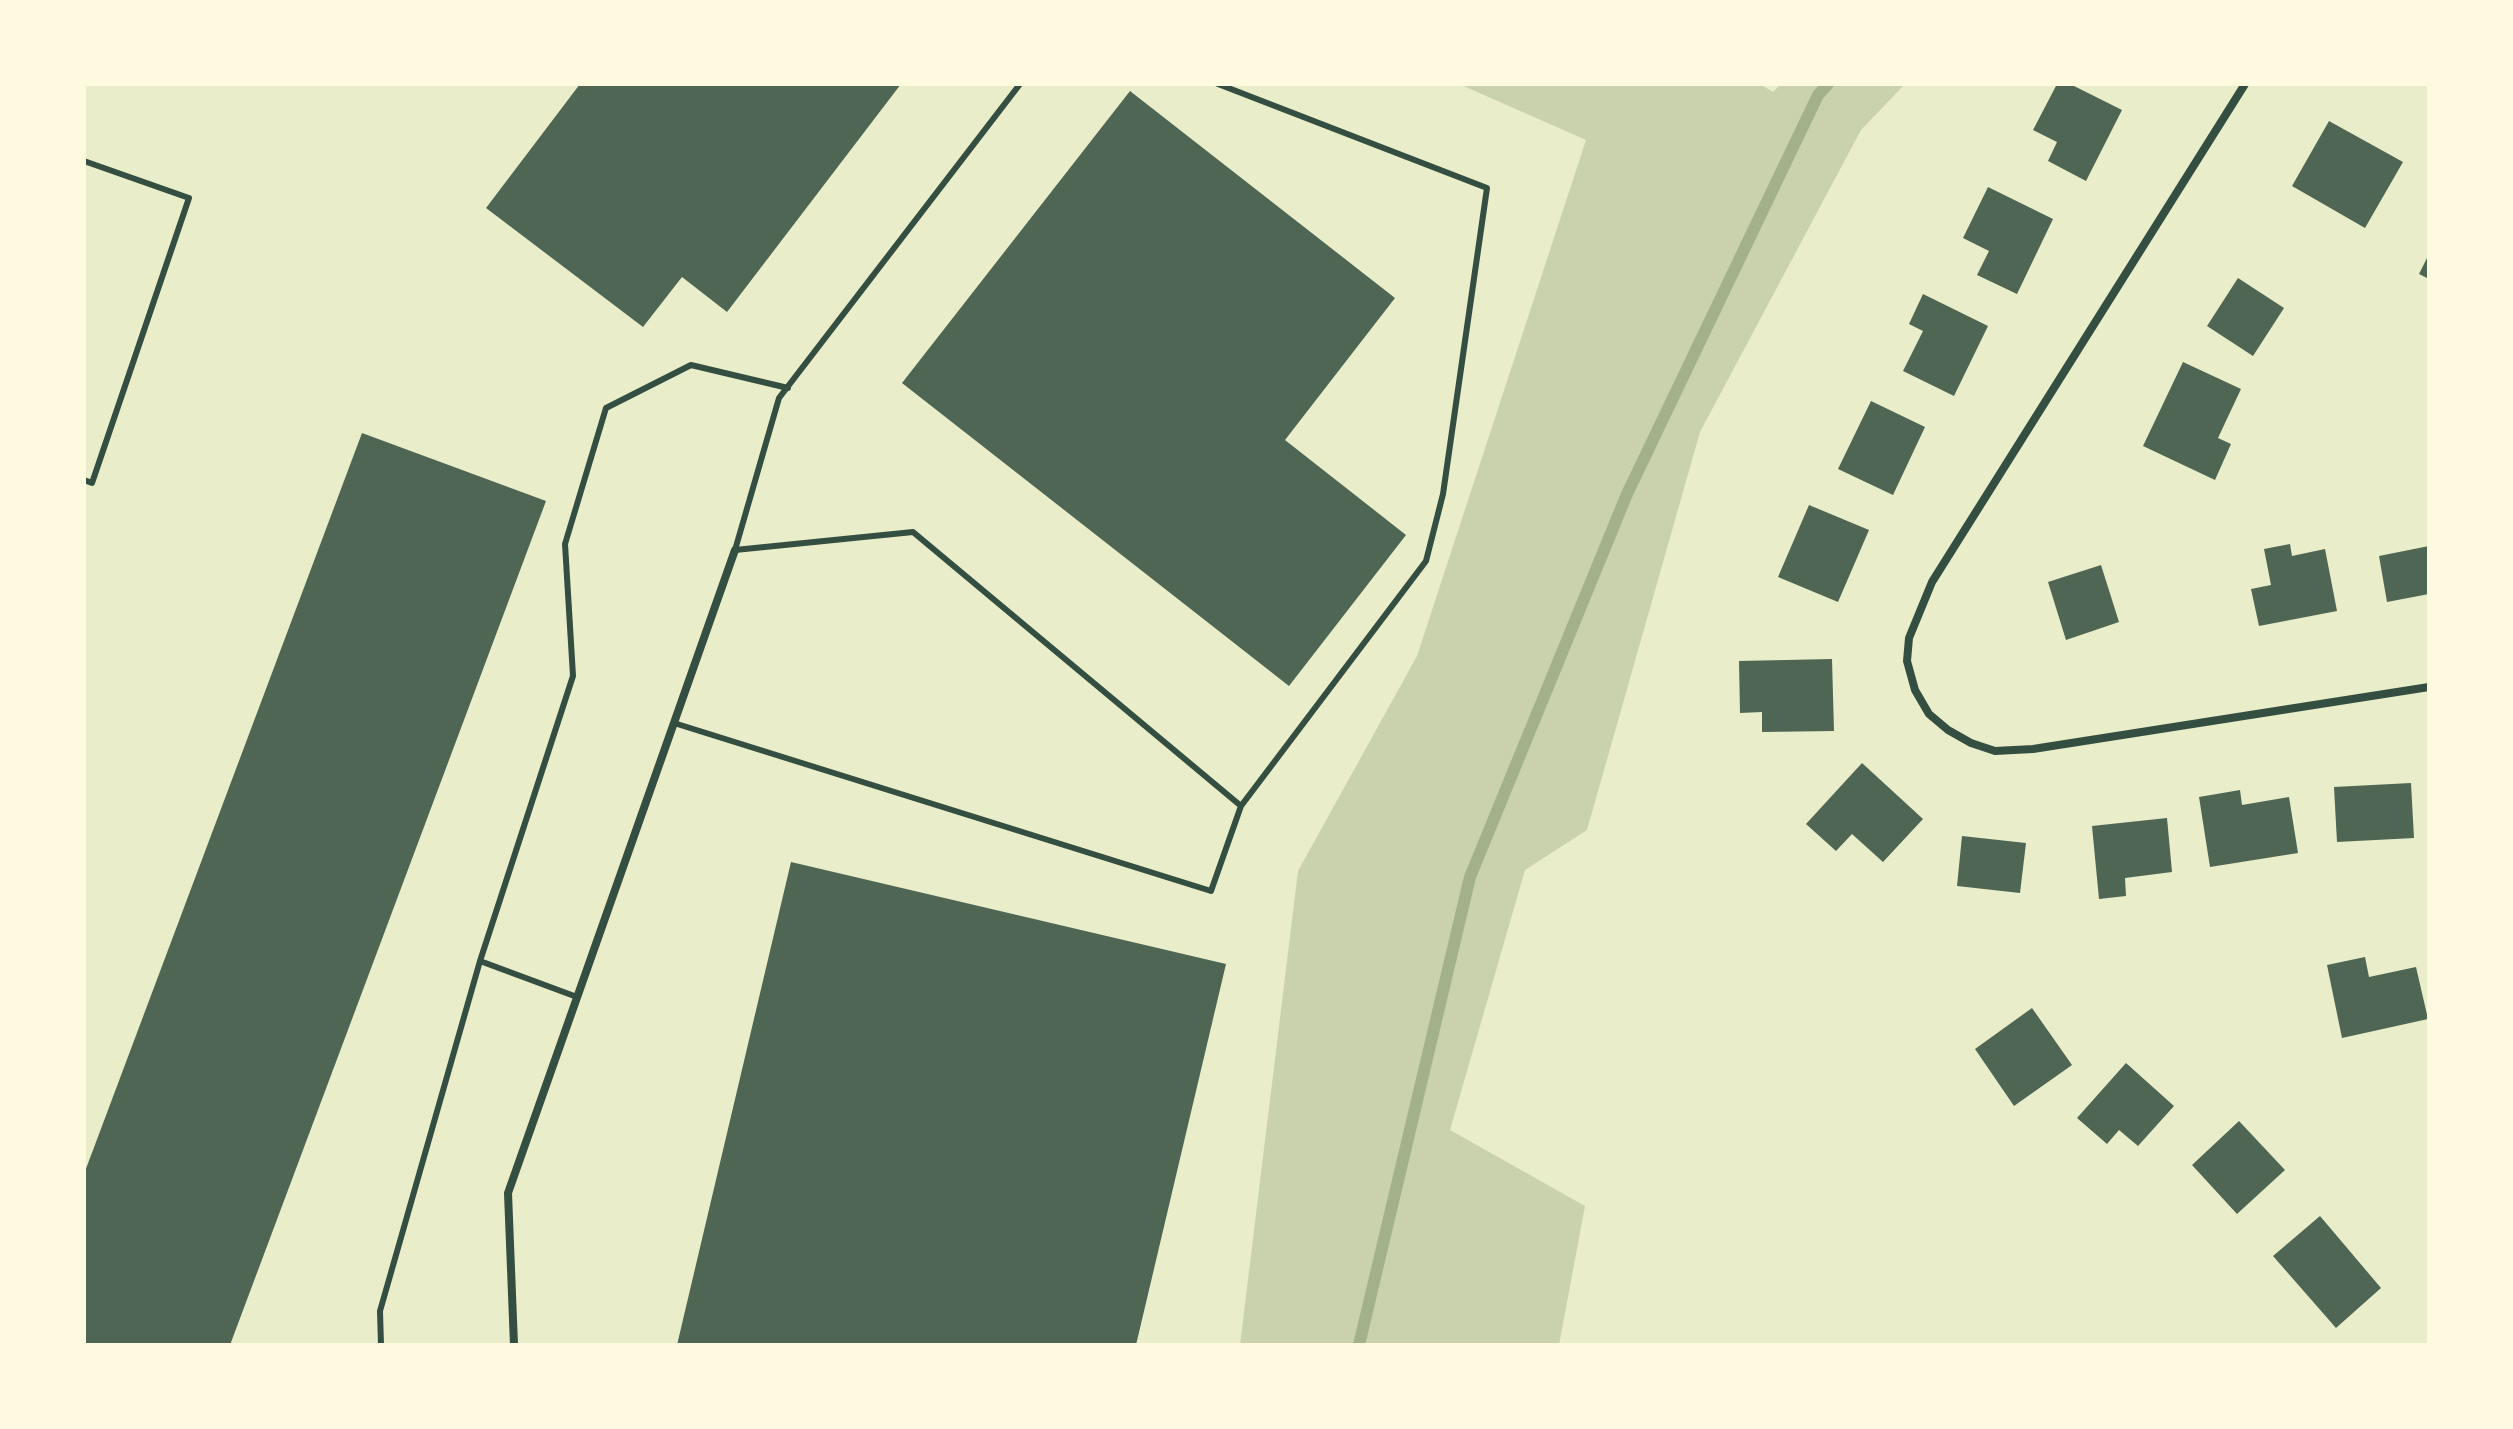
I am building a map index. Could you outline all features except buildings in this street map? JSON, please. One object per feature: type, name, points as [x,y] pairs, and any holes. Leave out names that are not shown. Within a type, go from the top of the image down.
[{"type":"street","points":[[2245,84],[1932,582],[1909,638],[1907,661],[1915,690],[1929,714],[1948,730],[1971,743],[1995,751],[2033,749],[2429,687]]},
{"type":"street","points":[[514,1345],[508,1193],[735,550]]},
{"type":"lane","points":[[1020,84],[779,398],[735,550],[913,532],[1241,806]]},
{"type":"lane","points":[[674,723],[1211,891],[1241,806],[1426,561],[1443,494],[1487,188],[1218,84]]},
{"type":"lane","points":[[84,161],[189,198],[92,483],[84,480]]},
{"type":"lane","points":[[381,1345],[380,1311],[480,961],[573,676],[565,544],[606,408],[691,365],[788,388]]},
{"type":"lane","points":[[480,961],[577,997]]},
{"type":"green space","points":[[1459,84],[1760,84],[1773,92],[1781,84],[1905,84],[1861,130],[1700,432],[1587,830],[1525,870],[1450,1130],[1585,1206],[1559,1345],[1240,1345],[1298,871],[1417,656],[1586,140]]},
{"type":"waterway","points":[[1359,1345],[1470,877],[1627,494],[1818,95],[1828,84]]}]
